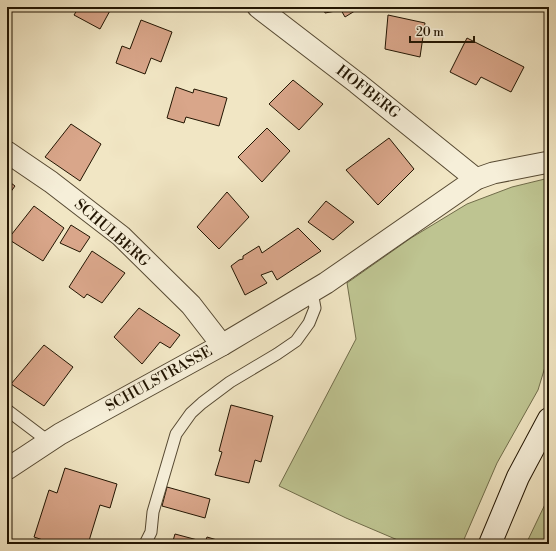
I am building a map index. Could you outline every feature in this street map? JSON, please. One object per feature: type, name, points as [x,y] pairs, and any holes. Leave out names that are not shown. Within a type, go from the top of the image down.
[{"type":"main road","points":[[490,544],[518,477],[549,419]]},
{"type":"street","name":"HOFBERG","points":[[258,7],[357,83],[476,179]]},
{"type":"street","name":"SCHULBERG","points":[[7,152],[51,182],[121,236],[191,305],[222,345]]},
{"type":"street","name":"SCHULSTRASSE","points":[[7,469],[66,430],[222,345],[312,292],[476,179],[493,173],[549,162]]},
{"type":"lane","points":[[145,544],[151,532],[153,512],[176,434],[191,414],[202,403],[230,382],[296,341],[309,323],[314,308],[312,292]]},
{"type":"lane","points":[[7,410],[48,441]]},
{"type":"green space","points":[[549,178],[549,347],[545,367],[538,390],[497,463],[462,544],[407,544],[346,518],[279,486],[356,339],[347,283],[411,238],[467,204],[512,187]]},
{"type":"green space","points":[[549,496],[549,544],[526,544]]},
{"type":"building","points":[[79,7],[112,7],[100,29],[74,15]]},
{"type":"building","points":[[323,7],[358,7],[358,9],[345,17],[341,10],[325,13]]},
{"type":"building","points":[[388,15],[425,23],[420,57],[385,49]]},
{"type":"building","points":[[141,20],[172,32],[161,62],[151,58],[145,74],[116,63],[122,46],[130,49]]},
{"type":"building","points":[[467,38],[524,67],[511,92],[481,77],[476,85],[450,72]]},
{"type":"building","points":[[293,80],[323,104],[299,130],[269,104]]},
{"type":"building","points":[[176,87],[193,93],[194,89],[227,98],[219,126],[186,117],[184,123],[167,118]]},
{"type":"building","points":[[71,124],[101,144],[80,181],[45,157]]},
{"type":"building","points":[[267,128],[290,151],[262,182],[238,157]]},
{"type":"building","points":[[389,138],[414,169],[378,205],[346,170]]},
{"type":"building","points":[[7,180],[15,186],[7,197]]},
{"type":"building","points":[[227,192],[249,217],[219,249],[197,227]]},
{"type":"building","points":[[326,201],[354,222],[333,240],[308,222]]},
{"type":"building","points":[[34,206],[64,228],[43,261],[8,239]]},
{"type":"building","points":[[71,225],[90,237],[80,252],[60,243]]},
{"type":"building","points":[[298,228],[321,251],[277,280],[272,271],[261,275],[267,283],[245,295],[231,266],[243,259],[243,256],[259,246],[262,253]]},
{"type":"building","points":[[92,251],[125,273],[102,303],[87,294],[84,298],[69,287]]},
{"type":"building","points":[[139,308],[180,335],[170,348],[160,342],[142,364],[114,337]]},
{"type":"building","points":[[44,345],[73,367],[44,406],[11,384]]},
{"type":"building","points":[[231,405],[273,416],[261,462],[255,460],[249,483],[215,475],[222,452],[219,451]]},
{"type":"building","points":[[65,468],[117,484],[110,508],[100,505],[88,544],[41,544],[43,540],[34,537],[49,490],[57,493]]},
{"type":"building","points":[[167,487],[210,499],[205,518],[162,506]]},
{"type":"building","points":[[175,534],[205,542],[207,537],[217,540],[216,544],[172,544]]}]
